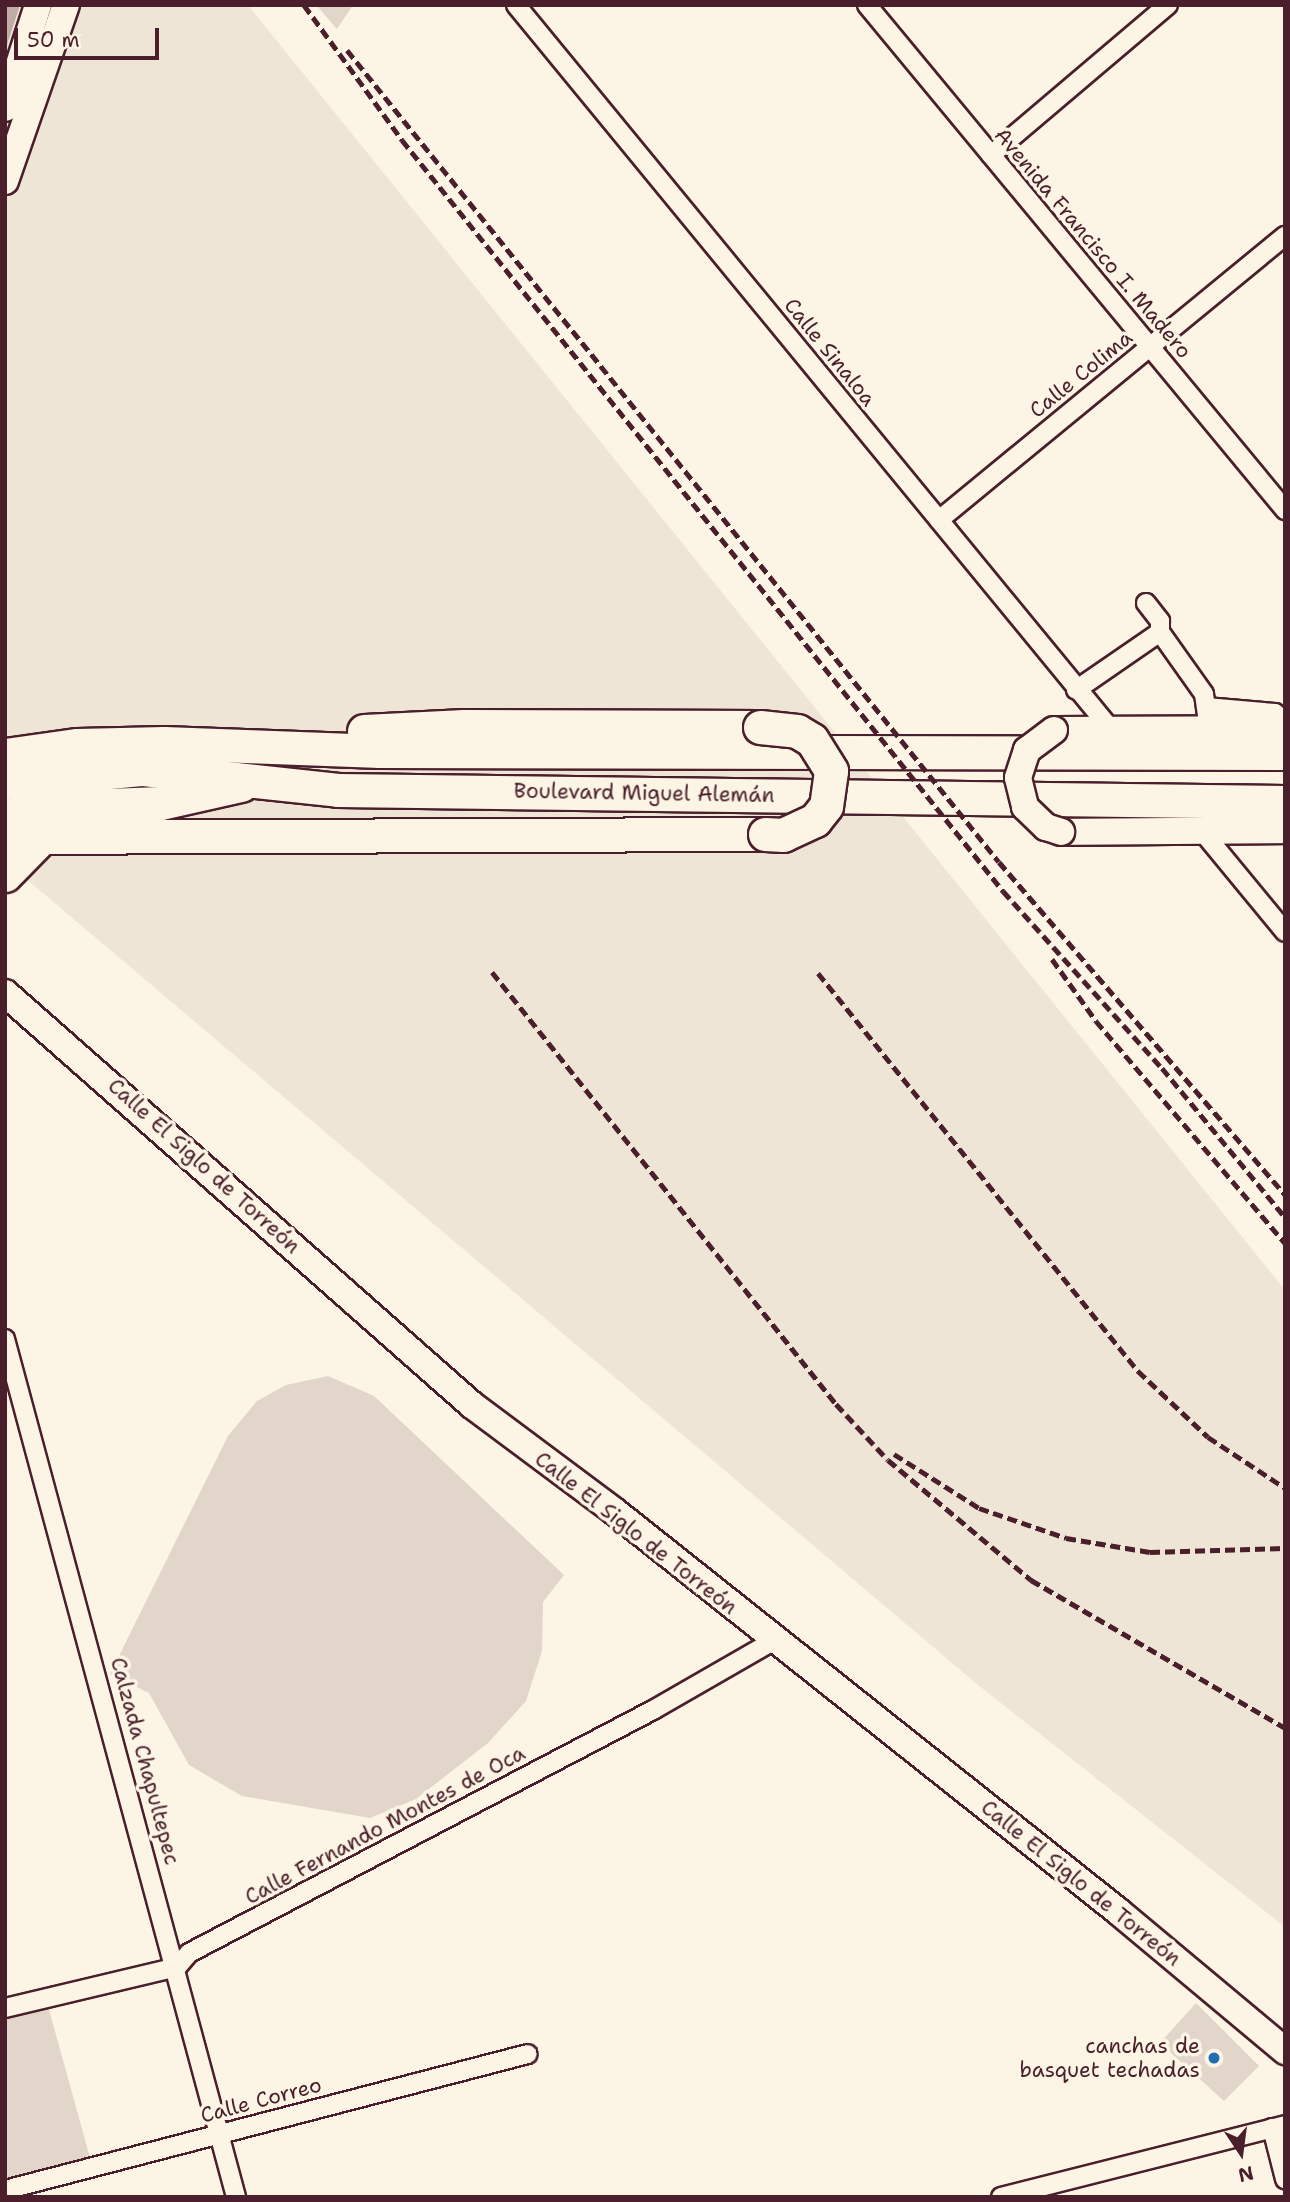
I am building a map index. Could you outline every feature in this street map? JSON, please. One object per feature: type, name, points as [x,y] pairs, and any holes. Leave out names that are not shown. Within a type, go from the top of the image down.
[{"type":"highway","points":[[5,837],[45,834],[765,834],[800,831],[815,820],[826,806],[831,771],[812,740],[797,731],[760,727],[464,726],[246,744]]},
{"type":"highway","points":[[5,735],[78,745]]},
{"type":"highway","name":"Boulevard Miguel Alemán","points":[[5,755],[78,745],[246,744],[425,751],[1285,754]]},
{"type":"highway","points":[[5,816],[80,806],[162,803],[252,781],[425,751]]},
{"type":"highway","name":"Boulevard Miguel Alemán","points":[[5,782],[143,769],[338,790],[1285,802]]},
{"type":"highway","points":[[378,833],[453,790]]},
{"type":"highway","points":[[5,875],[45,834]]},
{"type":"street","points":[[5,108],[38,5]]},
{"type":"street","points":[[5,181],[66,5]]},
{"type":"street","name":"Calle Sinaloa","points":[[516,5],[1109,727]]},
{"type":"street","name":"Avenida Francisco I. Madero","points":[[867,5],[1285,510]]},
{"type":"street","points":[[991,155],[1168,5]]},
{"type":"street","name":"Calle Colima","points":[[939,520],[1285,236]]},
{"type":"street","points":[[1146,603],[1160,621],[1160,632],[1204,694],[1207,718]]},
{"type":"street","points":[[1076,690],[1160,632]]},
{"type":"street","points":[[1285,722],[1275,713],[1054,730],[1027,750],[1018,778],[1030,813],[1061,832],[1285,830]]},
{"type":"street","points":[[1207,718],[1285,729]]},
{"type":"street","points":[[1201,830],[1285,932]]},
{"type":"street","name":"Calle El Siglo de Torreón","points":[[5,993],[472,1405],[614,1511],[773,1641],[1119,1912],[1285,2051]]},
{"type":"street","name":"Calzada Chapultepec","points":[[5,1339],[177,1967],[236,2197]]},
{"type":"street","name":"Calle Fernando Montes de Oca","points":[[5,2008],[177,1967],[189,1953],[653,1710],[773,1641]]},
{"type":"street","name":"Calle Correo","points":[[5,2190],[528,2053]]},
{"type":"street","points":[[1002,2197],[1278,2126],[1285,2179]]},
{"type":"shaded area","points":[[5,5],[248,5],[1285,1290],[1285,1927],[978,1685],[24,877],[5,880]]},
{"type":"shaded area","points":[[5,5],[20,5],[5,51]]},
{"type":"shaded area","points":[[316,5],[353,5],[337,29]]},
{"type":"shaded area","points":[[328,1376],[374,1396],[564,1575],[543,1602],[542,1651],[526,1701],[488,1743],[416,1799],[370,1818],[242,1796],[189,1765],[149,1693],[110,1674],[228,1436],[257,1401],[286,1385]]},
{"type":"shaded area","name":"canchas de basquet techadas","points":[[1196,2003],[1259,2066],[1224,2101],[1160,2043]]},
{"type":"shaded area","points":[[48,2006],[92,2165],[5,2187],[5,2016]]},
{"type":"railway","points":[[304,5],[402,140],[1003,891],[1162,1068],[1285,1217]]},
{"type":"railway","points":[[347,50],[999,862],[1285,1195]]},
{"type":"railway","points":[[1052,959],[1096,1021],[1285,1243]]},
{"type":"railway","points":[[492,972],[836,1404],[888,1460],[1031,1580],[1285,1728]]},
{"type":"railway","points":[[818,973],[1138,1371],[1208,1437],[1285,1488]]},
{"type":"railway","points":[[894,1454],[979,1508],[1066,1538],[1150,1552],[1285,1548]]},
{"type":"place","name":"canchas de basquet techadas","points":[[1214,2058]]}]
